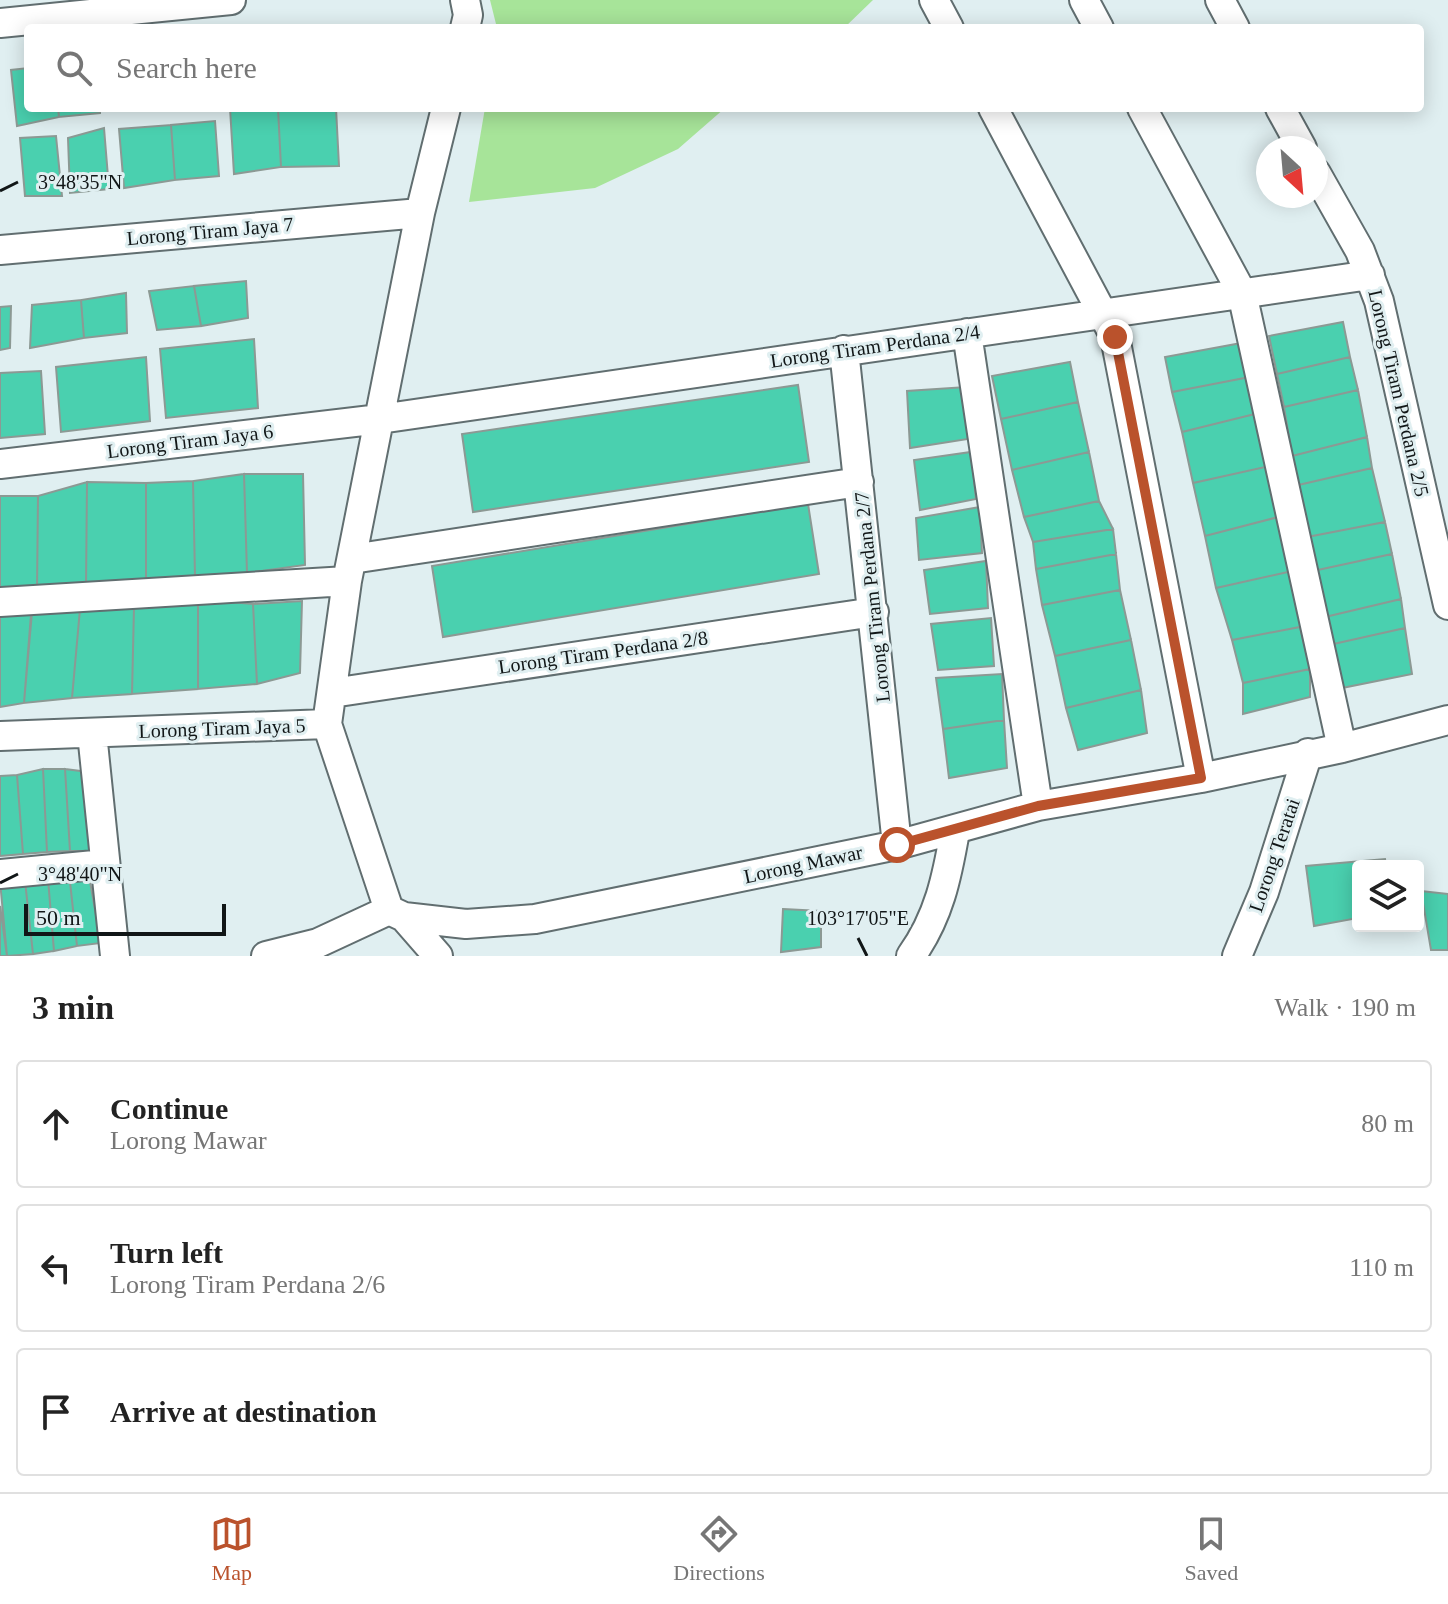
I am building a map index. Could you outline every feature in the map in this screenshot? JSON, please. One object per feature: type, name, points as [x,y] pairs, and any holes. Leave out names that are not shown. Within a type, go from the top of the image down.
[{"type":"street","points":[[0,23],[231,0]]},
{"type":"street","points":[[465,0],[468,15],[466,24]]},
{"type":"street","points":[[934,0],[947,24]]},
{"type":"street","points":[[1084,0],[1097,24]]},
{"type":"street","points":[[1220,0],[1233,24]]},
{"type":"street","points":[[327,724],[350,570],[420,213],[445,112]]},
{"type":"street","points":[[995,112],[1105,313],[1115,337],[1201,778]]},
{"type":"street","points":[[1144,112],[1242,293],[1342,748]]},
{"type":"street","points":[[1282,112],[1295,136]]},
{"type":"street","name":"Lorong Tiram Perdana 2/5","points":[[1328,196],[1370,275],[1383,314],[1448,603]]},
{"type":"street","name":"Lorong Tiram Jaya 7","points":[[0,250],[420,213]]},
{"type":"street","name":"Lorong Tiram Perdana 2/4","points":[[380,419],[1370,275]]},
{"type":"street","points":[[967,333],[1038,806]]},
{"type":"street","name":"Lorong Tiram Perdana 2/7","points":[[844,350],[897,845]]},
{"type":"street","name":"Lorong Tiram Jaya 6","points":[[0,464],[380,419]]},
{"type":"street","points":[[0,602],[350,570],[859,482]]},
{"type":"street","name":"Lorong Tiram Perdana 2/8","points":[[332,693],[874,612]]},
{"type":"street","name":"Lorong Tiram Jaya 5","points":[[0,736],[327,724],[396,913]]},
{"type":"street","name":"Lorong Mawar","points":[[396,913],[466,924],[535,919],[897,845],[1038,806],[1201,778],[1441,724]]},
{"type":"street","points":[[92,733],[115,956]]},
{"type":"street","name":"Lorong Teratai","points":[[1237,956],[1264,892],[1308,753]]},
{"type":"street","points":[[911,956],[926,935],[944,892],[955,831]]},
{"type":"street","points":[[0,874],[105,864]]},
{"type":"street","points":[[266,956],[317,950],[396,913],[438,956]]},
{"type":"green space","points":[[490,0],[873,0],[848,24],[496,24]]},
{"type":"green space","points":[[484,112],[720,112],[678,149],[595,188],[469,202]]},
{"type":"building","points":[[24,68],[24,112],[58,112],[59,117],[17,126],[11,70]]},
{"type":"building","points":[[58,112],[100,112],[100,113],[59,117]]},
{"type":"building","points":[[230,112],[278,112],[281,167],[234,174]]},
{"type":"building","points":[[278,112],[336,112],[339,166],[281,167]]},
{"type":"building","points":[[215,121],[219,176],[175,180],[171,125]]},
{"type":"building","points":[[171,125],[175,180],[124,188],[119,129]]},
{"type":"building","points":[[104,128],[109,189],[70,193],[68,138]]},
{"type":"building","points":[[56,136],[62,196],[25,196],[20,138]]},
{"type":"building","points":[[246,281],[248,318],[201,326],[194,286]]},
{"type":"building","points":[[194,286],[201,326],[157,330],[149,291]]},
{"type":"building","points":[[126,293],[127,333],[84,338],[81,300]]},
{"type":"building","points":[[81,300],[84,338],[30,348],[32,305]]},
{"type":"building","points":[[11,306],[10,348],[0,350],[0,307]]},
{"type":"building","points":[[1343,322],[1350,357],[1277,374],[1269,336]]},
{"type":"building","points":[[254,339],[258,408],[166,418],[160,349]]},
{"type":"building","points":[[1247,342],[1255,376],[1172,392],[1165,357]]},
{"type":"building","points":[[146,357],[150,421],[61,432],[56,367]]},
{"type":"building","points":[[1350,357],[1358,390],[1284,407],[1277,374]]},
{"type":"building","points":[[1070,362],[1078,402],[1001,419],[992,376]]},
{"type":"building","points":[[41,371],[45,434],[0,438],[0,373]]},
{"type":"building","points":[[1255,376],[1263,412],[1182,432],[1172,392]]},
{"type":"building","points":[[798,385],[809,462],[473,512],[462,434]]},
{"type":"building","points":[[966,387],[968,439],[910,448],[907,391]]},
{"type":"building","points":[[1358,390],[1367,437],[1292,456],[1284,407]]},
{"type":"building","points":[[1078,402],[1089,452],[1012,470],[1001,419]]},
{"type":"building","points":[[1263,412],[1274,465],[1193,483],[1182,432]]},
{"type":"building","points":[[1367,437],[1372,468],[1294,486],[1292,456]]},
{"type":"building","points":[[971,452],[976,499],[920,510],[914,460]]},
{"type":"building","points":[[1089,452],[1099,501],[1024,517],[1012,470]]},
{"type":"building","points":[[1274,465],[1286,515],[1205,536],[1193,483]]},
{"type":"building","points":[[1372,468],[1385,522],[1307,537],[1294,486]]},
{"type":"building","points":[[244,474],[303,474],[305,565],[247,573]]},
{"type":"building","points":[[244,474],[247,573],[195,576],[193,481]]},
{"type":"building","points":[[193,481],[195,576],[146,581],[146,483]]},
{"type":"building","points":[[87,482],[146,483],[146,581],[86,587]]},
{"type":"building","points":[[87,482],[86,587],[37,591],[38,496]]},
{"type":"building","points":[[0,496],[38,496],[37,591],[0,595]]},
{"type":"building","points":[[1099,501],[1113,529],[1033,542],[1024,517]]},
{"type":"building","points":[[808,504],[819,574],[443,637],[432,566]]},
{"type":"building","points":[[980,507],[982,553],[919,560],[916,518]]},
{"type":"building","points":[[1286,515],[1297,570],[1216,588],[1205,536]]},
{"type":"building","points":[[1385,522],[1392,554],[1313,571],[1307,537]]},
{"type":"building","points":[[1113,529],[1116,554],[1036,569],[1033,542]]},
{"type":"building","points":[[1116,554],[1120,590],[1042,605],[1036,569]]},
{"type":"building","points":[[1392,554],[1401,599],[1325,617],[1313,571]]},
{"type":"building","points":[[986,561],[988,608],[930,614],[924,570]]},
{"type":"building","points":[[1297,570],[1300,627],[1232,640],[1216,588]]},
{"type":"building","points":[[1120,590],[1131,640],[1055,656],[1042,605]]},
{"type":"building","points":[[81,598],[134,607],[132,694],[72,698]]},
{"type":"building","points":[[81,598],[72,698],[24,703],[32,602]]},
{"type":"building","points":[[198,599],[253,604],[257,684],[198,689]]},
{"type":"building","points":[[198,599],[198,689],[132,694],[134,607]]},
{"type":"building","points":[[1401,599],[1405,628],[1329,645],[1325,617]]},
{"type":"building","points":[[302,601],[300,673],[257,684],[253,604]]},
{"type":"building","points":[[32,612],[24,703],[0,707],[0,616]]},
{"type":"building","points":[[991,618],[994,666],[938,670],[931,624]]},
{"type":"building","points":[[1300,627],[1310,669],[1243,683],[1232,640]]},
{"type":"building","points":[[1405,628],[1412,674],[1337,689],[1329,645]]},
{"type":"building","points":[[1131,640],[1141,690],[1066,708],[1055,656]]},
{"type":"building","points":[[1310,669],[1310,697],[1243,714],[1243,683]]},
{"type":"building","points":[[1002,674],[1004,720],[943,729],[936,678]]},
{"type":"building","points":[[1141,690],[1147,733],[1078,750],[1066,708]]},
{"type":"building","points":[[1004,720],[1007,768],[949,778],[943,729]]},
{"type":"building","points":[[43,769],[65,769],[70,851],[47,852]]},
{"type":"building","points":[[43,769],[47,852],[23,854],[17,775]]},
{"type":"building","points":[[65,769],[88,772],[95,851],[70,851]]},
{"type":"building","points":[[17,775],[23,854],[0,856],[0,776]]},
{"type":"building","points":[[1352,862],[1352,919],[1314,926],[1306,866]]},
{"type":"building","points":[[89,876],[101,943],[77,946],[70,882]]},
{"type":"building","points":[[48,879],[54,951],[33,954],[25,881]]},
{"type":"building","points":[[48,879],[70,882],[77,946],[54,951]]},
{"type":"building","points":[[0,881],[25,881],[33,954],[7,956]]},
{"type":"building","points":[[1424,891],[1448,894],[1448,950],[1431,950]]},
{"type":"building","points":[[0,906],[7,956],[0,956]]},
{"type":"building","points":[[783,909],[821,911],[821,947],[781,952]]},
{"type":"route","points":[[897,845],[1038,806],[1201,778],[1115,337]]}]
